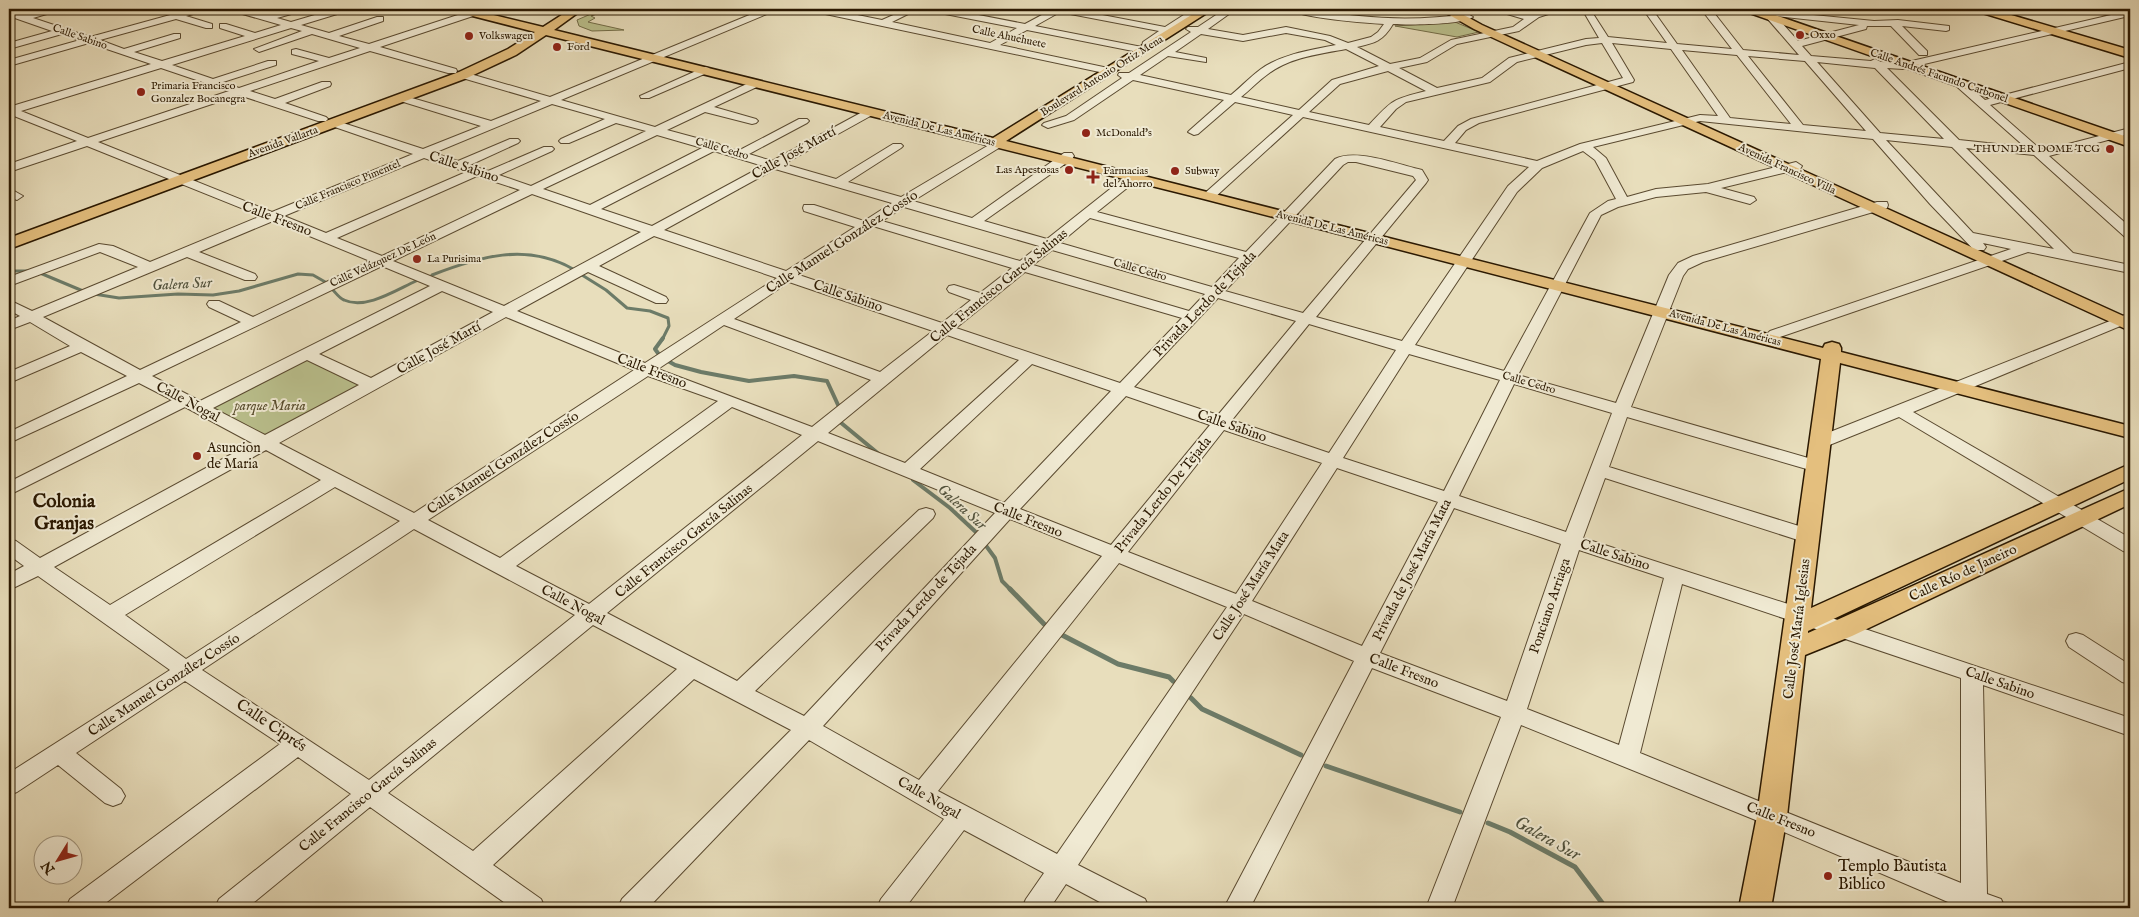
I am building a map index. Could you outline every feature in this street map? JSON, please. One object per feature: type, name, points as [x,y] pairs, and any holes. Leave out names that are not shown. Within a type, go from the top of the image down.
[{"type":"main road","name":"Avenida De Las Américas","points":[[457,9],[514,21],[548,22],[572,34],[660,56],[1022,137],[1065,158],[1965,386],[2130,432]]},
{"type":"main road","name":"Boulevard Antonio Ortiz Mena","points":[[1022,137],[1109,71],[1208,9]]},
{"type":"main road","name":"Boulevard Antonio Ortiz Mena","points":[[1022,137],[1128,76],[1195,30],[1221,9]]},
{"type":"main road","name":"Avenida Francisco Villa","points":[[1445,9],[2127,319]]},
{"type":"main road","name":"Calle Andrés Facundo Carbonel","points":[[1748,9],[1773,15],[1828,37],[2130,143]]},
{"type":"main road","points":[[1980,9],[2130,54]]},
{"type":"main road","points":[[514,21],[510,29],[512,34],[548,22],[568,21],[572,34]]},
{"type":"main road","points":[[548,22],[572,34]]},
{"type":"main road","name":"Avenida Vallarta","points":[[9,244],[174,178],[512,52],[548,22]]},
{"type":"main road","name":"Avenida De Las Américas","points":[[660,56],[705,70],[870,112],[1022,137]]},
{"type":"main road","name":"Avenida Vallarta","points":[[328,121],[401,98],[457,73]]},
{"type":"main road","name":"Avenida Vallarta","points":[[9,234],[174,178]]},
{"type":"main road","name":"Avenida Francisco Villa","points":[[1982,254],[2001,257],[2127,319]]},
{"type":"main road","name":"Avenida De Las Américas","points":[[1663,309],[1775,334],[1832,352]]},
{"type":"main road","name":"Calle José María Iglesias","points":[[1755,908],[1772,816],[1801,627],[1808,536],[1832,352]]},
{"type":"main road","name":"Avenida De Las Américas","points":[[1965,386],[2130,424]]},
{"type":"main road","name":"Calle Río de Janeiro","points":[[1801,627],[2130,471]]},
{"type":"main road","name":"Calle Río de Janeiro","points":[[1801,627],[1843,629],[2130,494]]},
{"type":"street","points":[[9,22],[59,9]]},
{"type":"street","points":[[9,63],[201,9]]},
{"type":"street","points":[[268,18],[299,9]]},
{"type":"street","points":[[9,111],[344,9]]},
{"type":"street","name":"Calle Francisco Pimentel","points":[[9,326],[771,9]]},
{"type":"street","name":"Calle Ahuehuete","points":[[816,9],[1109,71]]},
{"type":"street","points":[[884,23],[914,9]]},
{"type":"street","points":[[935,9],[1145,49],[1146,44],[1192,10]]},
{"type":"street","points":[[991,46],[1059,9],[1166,30]]},
{"type":"street","points":[[1128,76],[1166,53],[1195,30],[1230,9]]},
{"type":"street","points":[[1294,9],[1389,23],[1425,22],[1461,15]]},
{"type":"street","points":[[1500,9],[1531,18]]},
{"type":"street","points":[[1212,194],[1336,82],[1359,74],[1428,58],[1458,41],[1519,28],[1531,18],[1559,9]]},
{"type":"street","points":[[1448,144],[1462,128],[1475,121],[1611,84],[1626,82],[1629,79],[1586,9]]},
{"type":"street","points":[[1648,9],[1726,120]]},
{"type":"street","points":[[1706,9],[1799,127]]},
{"type":"street","points":[[2080,9],[2128,14]]},
{"type":"street","name":"Calle Cedro","points":[[243,10],[1622,410],[1819,454]]},
{"type":"street","points":[[9,168],[370,48],[473,11]]},
{"type":"street","name":"Calle Sabino","points":[[9,13],[1572,541],[1675,574],[1801,627],[1843,629],[2130,727]]},
{"type":"street","points":[[1373,128],[1396,103],[1407,98],[1486,80],[1496,75],[1510,62],[1586,42],[1606,40],[1878,65],[1908,65],[2128,14]]},
{"type":"street","points":[[1773,15],[1946,28]]},
{"type":"street","points":[[1773,15],[1796,45],[1982,254],[1775,334]]},
{"type":"street","points":[[176,16],[209,26]]},
{"type":"street","points":[[329,36],[380,19]]},
{"type":"street","points":[[1194,132],[1276,64],[1301,55],[1348,46],[1379,36],[1385,31],[1389,23]]},
{"type":"street","points":[[1893,23],[1924,53]]},
{"type":"street","points":[[1796,45],[1874,24]]},
{"type":"street","points":[[223,26],[255,36]]},
{"type":"street","points":[[1195,30],[1247,38],[1278,31],[1291,31],[1327,38],[1348,46],[1434,92]]},
{"type":"street","points":[[9,46],[62,31]]},
{"type":"street","points":[[259,49],[312,31]]},
{"type":"street","points":[[123,52],[177,36]]},
{"type":"street","points":[[1862,49],[2069,256]]},
{"type":"street","points":[[296,52],[329,61]]},
{"type":"street","points":[[1166,53],[1202,60]]},
{"type":"street","points":[[213,82],[272,63]]},
{"type":"street","points":[[1982,103],[2005,99],[2130,65]]},
{"type":"street","points":[[645,96],[705,70]]},
{"type":"street","points":[[1128,76],[1302,112],[1538,165],[1584,146],[1688,120],[1726,120],[2037,153],[2057,152],[2130,131]]},
{"type":"street","name":"Calle Velázquez De León","points":[[9,438],[757,83]]},
{"type":"street","points":[[1959,83],[2130,234]]},
{"type":"street","points":[[275,103],[326,84]]},
{"type":"street","points":[[401,98],[491,125]]},
{"type":"street","points":[[704,108],[752,122]]},
{"type":"street","name":"Calle Fresno","points":[[9,111],[443,285],[647,370],[730,400],[1240,604],[1367,657],[1514,713],[1772,816],[1977,906]]},
{"type":"street","name":"Calle José Martí","points":[[9,583],[870,112]]},
{"type":"street","points":[[565,141],[615,119]]},
{"type":"street","points":[[740,154],[804,120]]},
{"type":"street","name":"Calle Manuel González Cossío","points":[[9,785],[187,671],[788,276],[947,174],[1022,137]]},
{"type":"street","points":[[460,165],[514,141]]},
{"type":"street","points":[[590,210],[714,146]]},
{"type":"street","points":[[838,183],[898,146]]},
{"type":"street","points":[[1584,146],[1600,158],[1623,201]]},
{"type":"street","points":[[326,238],[484,173],[548,149]]},
{"type":"street","points":[[975,222],[1065,158]]},
{"type":"street","name":"Privada Lerdo De Tejada","points":[[922,794],[1306,318],[1422,180],[1420,175],[1412,170],[1356,158],[1346,158]]},
{"type":"street","name":"Privada Lerdo de Tejada","points":[[631,908],[807,728],[1007,511],[1292,214],[1339,162],[1346,158]]},
{"type":"street","name":"Calle José María Mata","points":[[1035,908],[1240,604],[1405,346],[1512,189],[1538,165]]},
{"type":"street","points":[[1708,188],[1791,167]]},
{"type":"street","name":"Calle Francisco García Salinas","points":[[228,908],[1136,175]]},
{"type":"street","points":[[1708,188],[1750,200]]},
{"type":"street","name":"Privada de José María Mata","points":[[1236,908],[1449,499],[1509,377],[1596,213],[1605,207],[1623,201],[1666,191],[1708,188]]},
{"type":"street","name":"Ponciano Arriaga","points":[[1439,908],[1514,713],[1572,541],[1676,275],[1684,266],[1693,261],[1877,206]]},
{"type":"street","points":[[809,208],[1023,267],[1193,317]]},
{"type":"street","points":[[1088,214],[1250,257]]},
{"type":"street","points":[[2114,220],[2130,214]]},
{"type":"street","points":[[1967,236],[2130,269]]},
{"type":"street","points":[[9,282],[95,248],[108,249],[149,267]]},
{"type":"street","points":[[2001,257],[2028,248]]},
{"type":"street","points":[[186,252],[250,278]]},
{"type":"street","points":[[588,266],[661,300]]},
{"type":"street","points":[[9,489],[193,404],[308,354],[443,285]]},
{"type":"street","points":[[954,289],[983,299]]},
{"type":"street","name":"Calle Nogal","points":[[9,304],[82,346],[413,522],[807,728],[960,816],[1136,908]]},
{"type":"street","points":[[214,304],[252,322]]},
{"type":"street","points":[[1819,454],[1900,411],[2127,319]]},
{"type":"street","points":[[723,320],[883,379]]},
{"type":"street","points":[[9,378],[82,346]]},
{"type":"street","points":[[308,354],[372,384]]},
{"type":"street","points":[[907,472],[1030,358]]},
{"type":"street","points":[[501,567],[730,400]]},
{"type":"street","points":[[1900,411],[2130,546]]},
{"type":"street","points":[[1599,470],[1808,536]]},
{"type":"street","points":[[110,615],[335,479]]},
{"type":"street","points":[[739,693],[926,514]]},
{"type":"street","name":"Calle Ciprés","points":[[9,546],[110,615],[187,671],[298,744],[532,908]]},
{"type":"street","points":[[1627,759],[1675,574]]},
{"type":"street","points":[[2076,641],[2130,676]]},
{"type":"street","points":[[474,866],[692,668]]},
{"type":"street","points":[[1972,674],[1977,906]]},
{"type":"street","points":[[79,908],[298,744]]},
{"type":"street","points":[[59,753],[113,796]]},
{"type":"street","points":[[890,908],[960,816]]},
{"type":"green space","points":[[600,10],[603,12],[591,16],[595,18],[588,22],[624,30],[592,31],[579,26],[577,20]]},
{"type":"green space","points":[[1455,22],[1479,32],[1457,37],[1395,26]]},
{"type":"green space","name":"parque Maria","points":[[306,358],[362,386],[269,438],[209,406]]},
{"type":"waterway","name":"Galera Sur","points":[[432,275],[485,258],[520,254],[538,256],[573,269]]},
{"type":"waterway","name":"Galera Sur","points":[[9,271],[27,271]]},
{"type":"waterway","name":"Galera Sur","points":[[40,273],[83,291]]},
{"type":"waterway","name":"Galera Sur","points":[[94,294],[119,298],[178,294],[213,295],[239,291],[298,274],[313,275],[327,283]]},
{"type":"waterway","name":"Galera Sur","points":[[582,275],[606,290],[627,308],[650,311],[668,318],[669,326],[663,338]]},
{"type":"waterway","name":"Galera Sur","points":[[332,289],[344,300],[362,303],[381,298],[416,281]]},
{"type":"waterway","name":"Galera Sur","points":[[660,356],[655,349],[663,338]]},
{"type":"waterway","name":"Galera Sur","points":[[668,361],[675,365],[701,372],[749,381],[794,376],[827,381],[839,407]]},
{"type":"waterway","name":"Galera Sur","points":[[840,422],[880,455]]},
{"type":"waterway","name":"Galera Sur","points":[[913,480],[950,508],[979,535]]},
{"type":"waterway","name":"Galera Sur","points":[[984,543],[995,558],[1002,581],[1010,589]]},
{"type":"waterway","name":"Galera Sur","points":[[1010,589],[1044,624]]},
{"type":"waterway","name":"Galera Sur","points":[[1062,635],[1118,664],[1169,677],[1173,681]]},
{"type":"waterway","name":"Galera Sur","points":[[1191,698],[1202,709],[1301,755]]},
{"type":"waterway","name":"Galera Sur","points":[[1326,766],[1460,812]]},
{"type":"waterway","name":"Galera Sur","points":[[1488,823],[1510,832],[1575,867],[1606,908]]},
{"type":"place","name":"Oxxo","points":[[1800,35]]},
{"type":"place","name":"Volkswagen","points":[[469,36]]},
{"type":"place","name":"Ford","points":[[557,47]]},
{"type":"place","name":"Primaria Francisco Gonzalez Bocanegra","points":[[141,92]]},
{"type":"place","name":"McDonald's","points":[[1086,133]]},
{"type":"place","name":"THUNDER DOME TCG","points":[[2110,149]]},
{"type":"place","name":"Las Apestosas","points":[[1069,170]]},
{"type":"place","name":"Subway","points":[[1175,171]]},
{"type":"place","name":"Farmacias del Ahorro","points":[[1093,177]]},
{"type":"place","name":"La Purisima","points":[[417,259]]},
{"type":"place","name":"Asuncion de Maria","points":[[197,456]]},
{"type":"place","name":"Templo Bautista Biblico","points":[[1828,876]]},
{"type":"district","name":"Colonia Granjas","points":[[64,513]]}]
